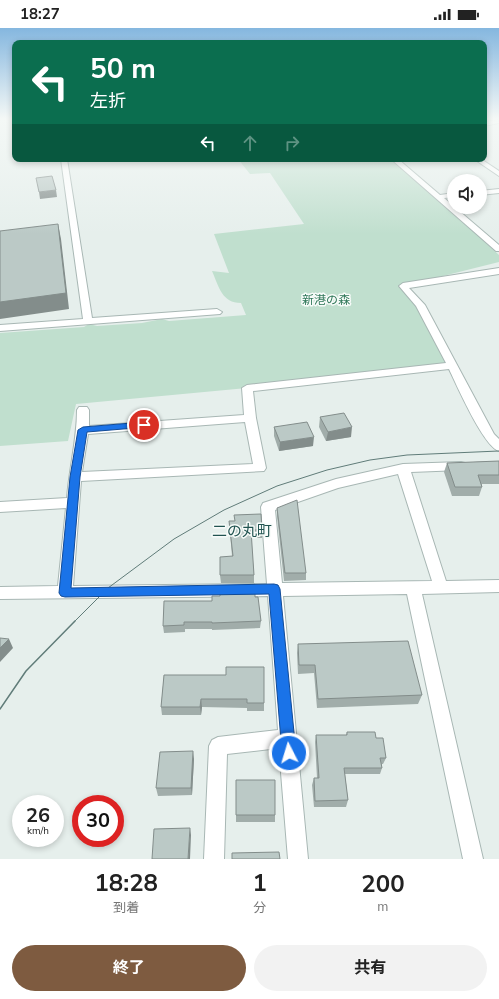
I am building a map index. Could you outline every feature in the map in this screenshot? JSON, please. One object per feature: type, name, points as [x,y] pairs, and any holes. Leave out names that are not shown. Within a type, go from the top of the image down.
[{"type":"street","points":[[64,162],[88,321]]},
{"type":"street","points":[[397,162],[499,249]]},
{"type":"street","points":[[481,162],[499,174]]},
{"type":"street","points":[[487,192],[499,191]]},
{"type":"street","points":[[438,197],[447,196]]},
{"type":"street","points":[[499,270],[403,286],[420,305],[489,436],[499,447]]},
{"type":"street","points":[[0,328],[217,312]]},
{"type":"street","points":[[75,477],[260,468],[250,418],[247,388],[451,366]]},
{"type":"street","points":[[65,593],[75,477],[83,430],[83,410]]},
{"type":"street","points":[[83,430],[250,418]]},
{"type":"street","points":[[298,859],[268,506],[336,484],[403,468],[475,466]]},
{"type":"street","points":[[403,468],[441,587]]},
{"type":"street","points":[[0,507],[73,503]]},
{"type":"street","points":[[0,593],[274,589],[413,589],[499,586]]},
{"type":"street","points":[[413,589],[473,859]]},
{"type":"street","points":[[214,859],[218,746],[288,738]]},
{"type":"green space","name":"新港の森","points":[[240,162],[397,162],[447,206],[447,214],[456,214],[499,255],[499,262],[403,286],[420,305],[451,366],[247,388],[76,404],[68,441],[0,446],[0,333],[84,327],[89,324],[97,326],[142,323],[162,319],[169,321],[246,315],[241,303],[229,300],[225,297],[219,288],[212,271],[229,273],[214,234],[304,224],[270,173],[250,174]]},
{"type":"building","points":[[52,176],[56,190],[39,192],[36,178]]},
{"type":"building","points":[[58,224],[66,293],[0,302],[0,231]]},
{"type":"building","points":[[344,413],[352,427],[328,432],[320,417]]},
{"type":"building","points":[[307,422],[314,437],[280,442],[274,427]]},
{"type":"building","points":[[499,461],[499,475],[478,475],[482,487],[455,487],[447,463]]},
{"type":"building","points":[[297,500],[306,573],[285,573],[277,508]]},
{"type":"building","points":[[261,514],[262,530],[251,530],[254,575],[220,575],[220,557],[233,556],[229,521],[235,521],[234,515]]},
{"type":"building","points":[[220,591],[255,591],[255,597],[258,597],[261,621],[212,623],[184,622],[184,625],[163,626],[164,601],[212,601],[212,596],[220,596]]},
{"type":"building","points":[[0,638],[9,639],[0,648]]},
{"type":"building","points":[[408,641],[422,695],[318,699],[315,665],[299,665],[298,644]]},
{"type":"building","points":[[226,667],[264,667],[264,703],[247,703],[247,699],[201,699],[200,707],[161,707],[164,675],[226,675]]},
{"type":"building","points":[[347,732],[375,732],[376,738],[383,738],[386,758],[380,758],[382,768],[344,768],[348,800],[315,801],[314,778],[319,778],[316,735],[347,735]]},
{"type":"building","points":[[193,751],[191,788],[156,788],[160,752]]},
{"type":"building","points":[[236,780],[275,780],[275,815],[236,815]]},
{"type":"building","points":[[190,828],[188,859],[152,859],[154,829]]},
{"type":"building","points":[[279,852],[280,859],[232,859],[232,853]]},
{"type":"tram line","points":[[75,621],[108,588],[174,539],[224,510],[277,486],[327,470],[370,460],[407,455],[499,451]]},
{"type":"tram line","points":[[0,709],[26,671],[75,621]]},
{"type":"district","name":"二の丸町","points":[[242,531]]},
{"type":"route","points":[[144,425],[83,430],[75,477],[65,593],[274,589],[289,753]]}]
